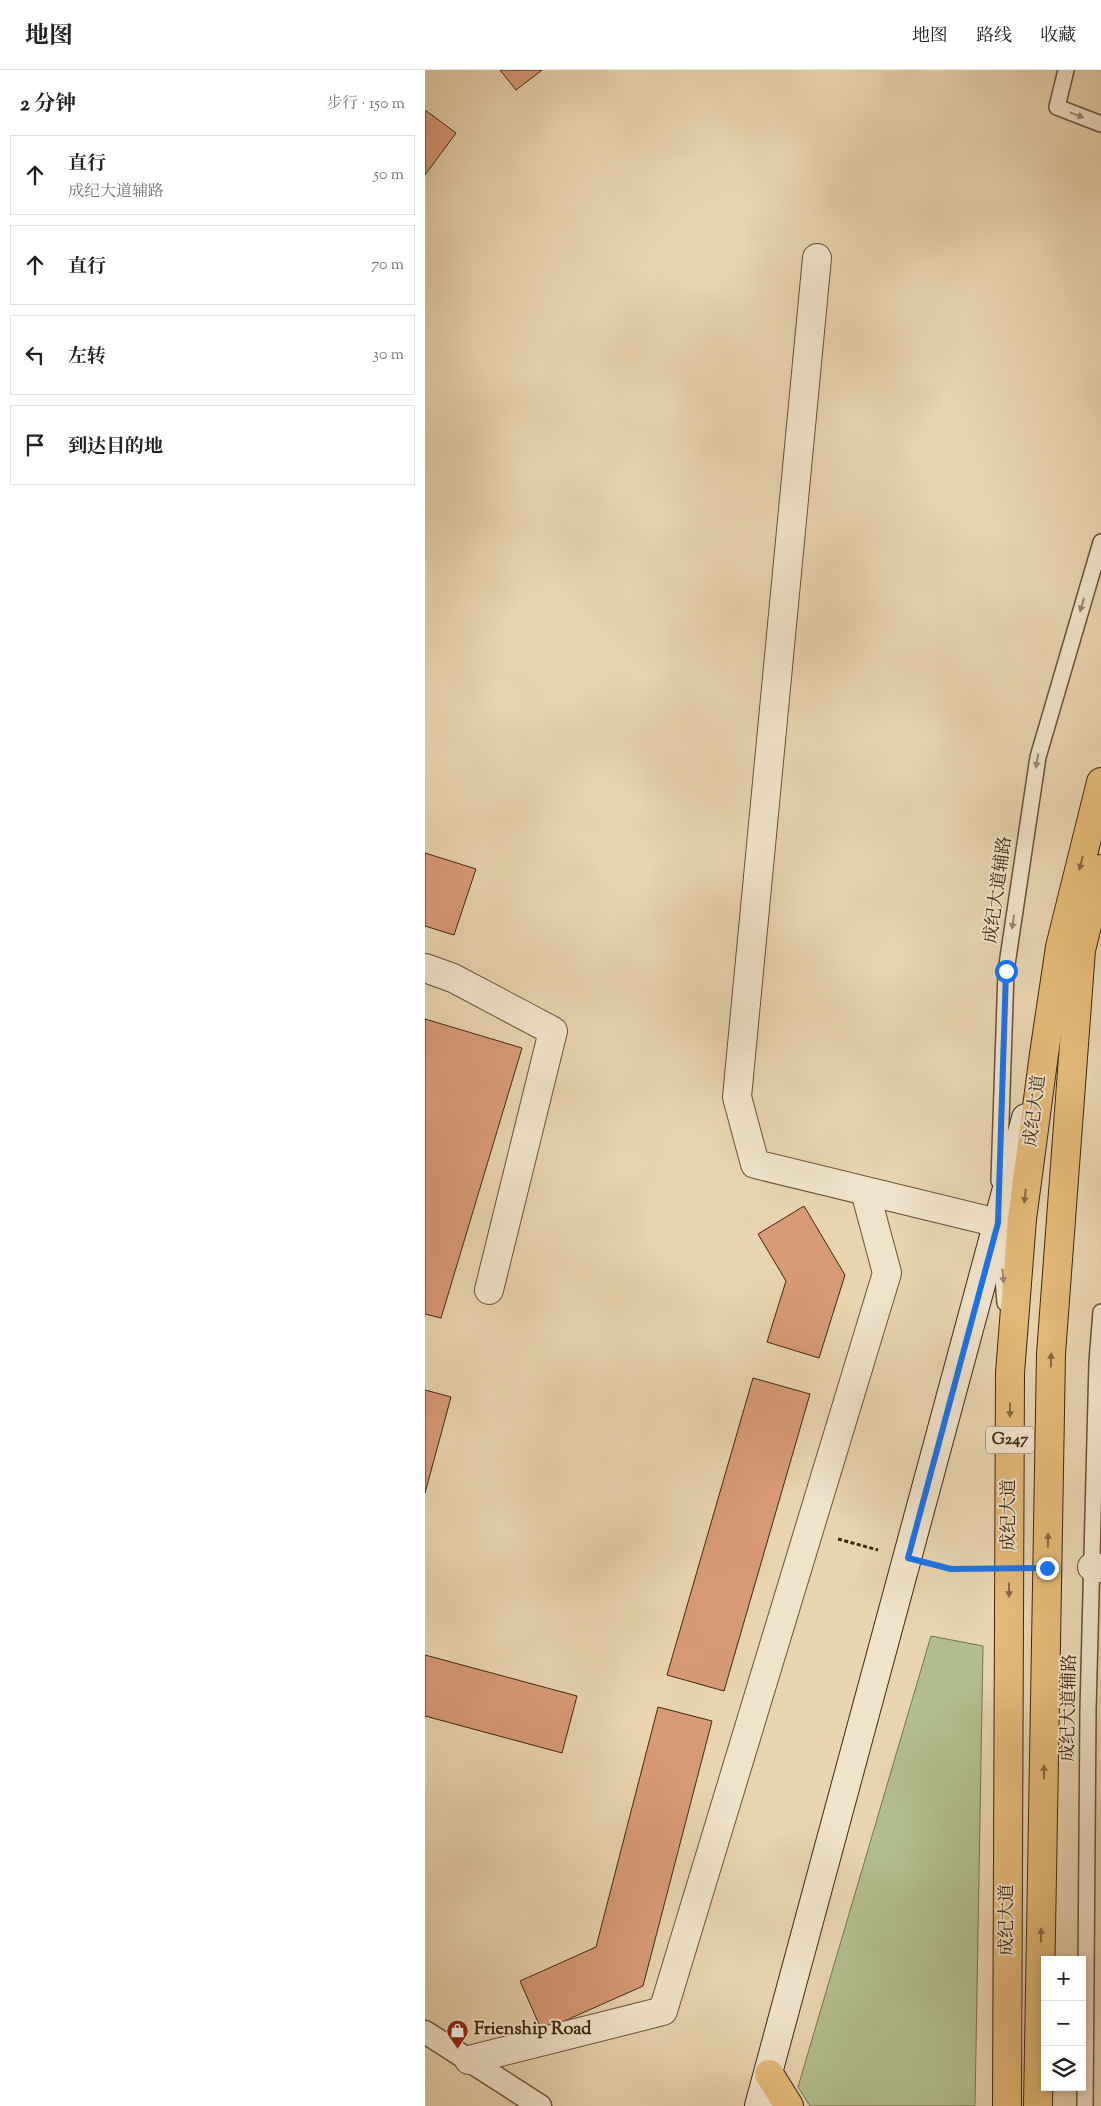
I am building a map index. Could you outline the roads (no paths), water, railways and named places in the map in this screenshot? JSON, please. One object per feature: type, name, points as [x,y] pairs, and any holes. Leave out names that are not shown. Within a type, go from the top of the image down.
[{"type":"highway","name":"成纪大道","points":[[1007,2106],[1010,1372],[1023,1218],[1044,1054],[1061,947],[1101,782]]},
{"type":"highway","name":"成纪大道","points":[[1038,2106],[1051,1354],[1081,950],[1101,869]]},
{"type":"highway","points":[[769,2074],[789,2106]]},
{"type":"street","points":[[817,258],[737,1097],[755,1164],[998,1223]]},
{"type":"street","points":[[759,2106],[1044,1054],[1081,950]]},
{"type":"street","points":[[425,968],[453,978],[553,1031],[489,1290]]},
{"type":"street","points":[[469,2060],[663,2012],[887,1273],[865,1191]]},
{"type":"street","points":[[425,2032],[540,2106]]},
{"type":"lane","points":[[1066,70],[1057,107],[1101,124]]},
{"type":"lane","name":"成纪大道辅路","points":[[1010,1372],[998,1223],[1006,971],[1037,757],[1101,542]]},
{"type":"lane","name":"成纪大道辅路","points":[[1085,2106],[1088,1720],[1096,1567],[1097,1362],[1101,1312]]},
{"type":"place","name":"Frienship Road","points":[[458,2049]]}]
